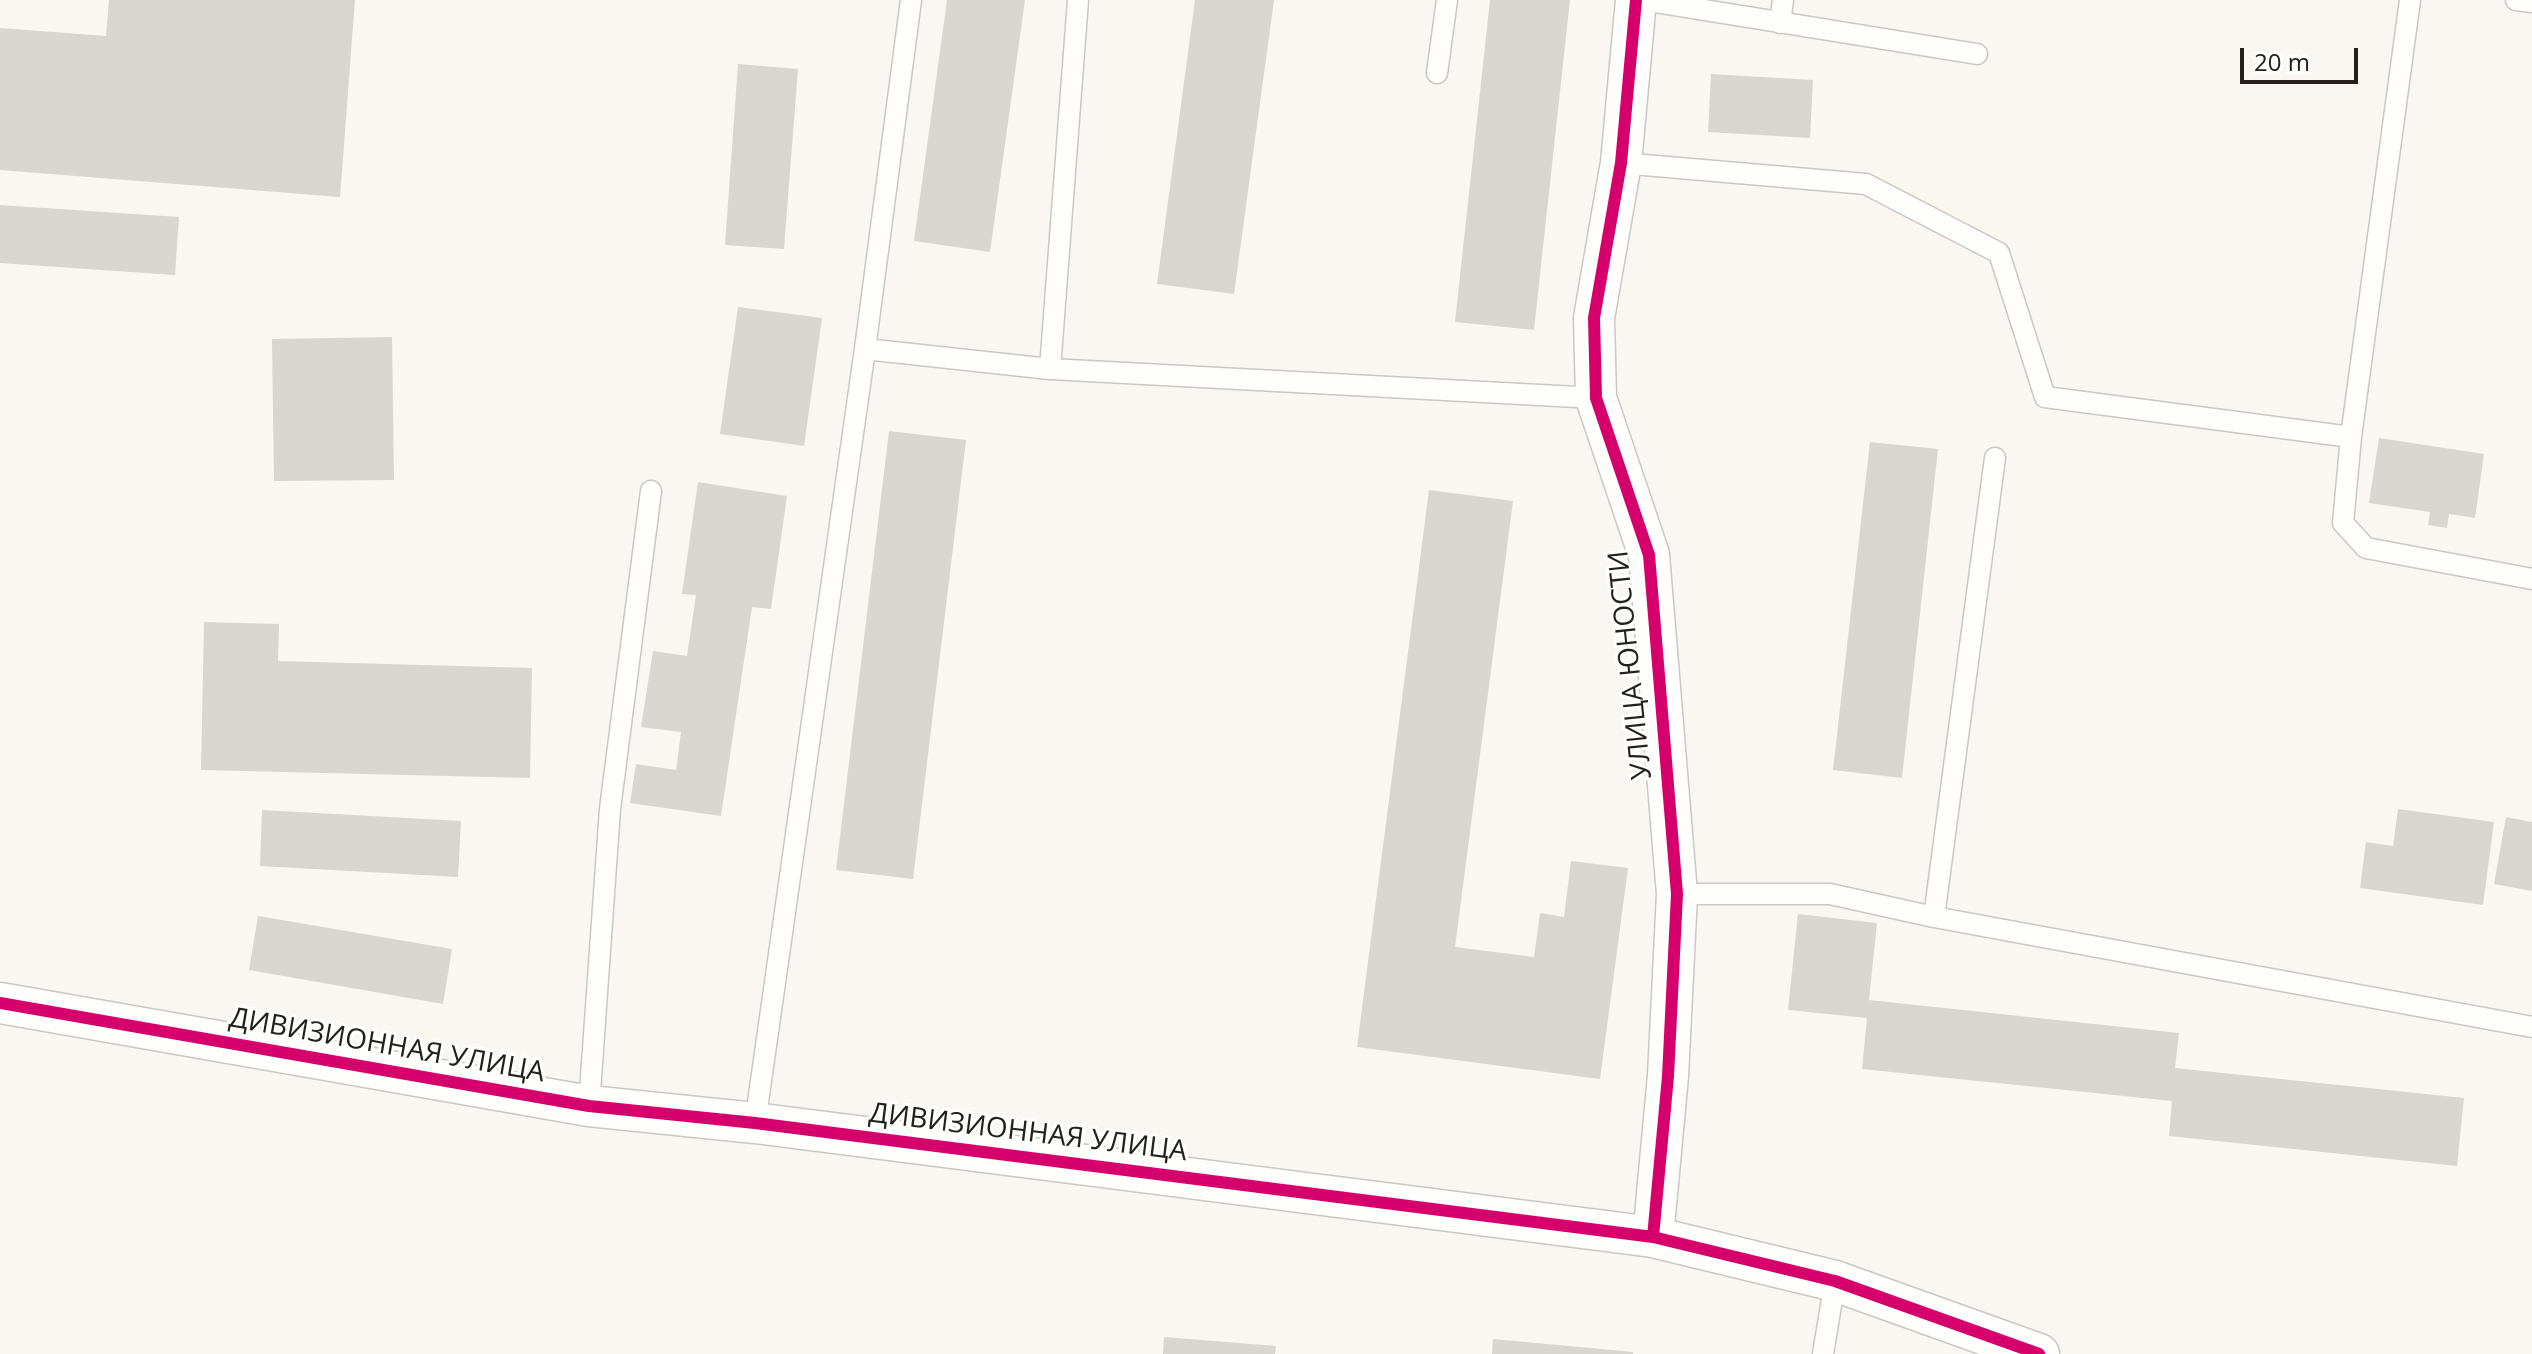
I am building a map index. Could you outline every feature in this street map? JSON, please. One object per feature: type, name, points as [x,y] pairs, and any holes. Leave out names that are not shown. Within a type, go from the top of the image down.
[{"type":"street","name":"УЛИЦА ЮНОСТИ","points":[[1636,0],[1621,163],[1594,318],[1596,398],[1649,555],[1677,894],[1668,1076],[1653,1237]]},
{"type":"street","name":"ДИВИЗИОННАЯ УЛИЦА","points":[[0,1003],[589,1106],[755,1123],[1653,1237],[1835,1281],[2039,1354]]},
{"type":"lane","points":[[755,1123],[865,349],[911,0]]},
{"type":"lane","points":[[1050,369],[1078,0]]},
{"type":"lane","points":[[1437,73],[1447,0]]},
{"type":"lane","points":[[1642,0],[1977,54]]},
{"type":"lane","points":[[1780,23],[1783,0]]},
{"type":"lane","points":[[2410,0],[2351,437],[2343,523],[2366,548],[2532,579]]},
{"type":"lane","points":[[2516,0],[2532,2]]},
{"type":"lane","points":[[1621,163],[1866,184],[1999,253],[2045,397],[2351,437]]},
{"type":"lane","points":[[865,349],[1050,369],[1596,398]]},
{"type":"lane","points":[[1934,917],[1995,458]]},
{"type":"lane","points":[[589,1106],[610,809],[651,491]]},
{"type":"lane","points":[[1677,894],[1830,894],[1934,917],[2532,1027]]},
{"type":"lane","points":[[1823,1354],[1835,1281]]},
{"type":"building","points":[[109,0],[355,0],[340,197],[0,170],[0,28],[106,36]]},
{"type":"building","points":[[947,0],[1025,0],[990,252],[914,241]]},
{"type":"building","points":[[1195,0],[1274,0],[1234,294],[1157,284]]},
{"type":"building","points":[[1490,0],[1570,0],[1534,330],[1455,322]]},
{"type":"building","points":[[738,64],[798,69],[784,249],[725,245]]},
{"type":"building","points":[[1711,74],[1813,80],[1810,138],[1708,132]]},
{"type":"building","points":[[0,205],[179,217],[175,275],[0,263]]},
{"type":"building","points":[[738,307],[822,318],[804,446],[720,434]]},
{"type":"building","points":[[392,337],[394,480],[274,481],[272,339]]},
{"type":"building","points":[[889,431],[966,440],[913,879],[836,870]]},
{"type":"building","points":[[2379,438],[2484,454],[2475,518],[2449,514],[2447,528],[2428,525],[2430,512],[2369,503]]},
{"type":"building","points":[[1870,442],[1938,449],[1902,778],[1833,770]]},
{"type":"building","points":[[698,482],[787,496],[771,609],[752,607],[721,816],[630,803],[636,764],[676,770],[681,732],[641,727],[653,651],[687,656],[696,595],[682,594]]},
{"type":"building","points":[[1429,490],[1513,501],[1455,947],[1534,957],[1540,913],[1564,917],[1571,861],[1628,868],[1600,1079],[1357,1047]]},
{"type":"building","points":[[204,622],[279,624],[278,661],[532,668],[530,778],[201,770]]},
{"type":"building","points":[[2398,809],[2494,822],[2483,905],[2360,888],[2366,842],[2393,846]]},
{"type":"building","points":[[262,810],[461,821],[458,877],[260,866]]},
{"type":"building","points":[[2506,817],[2532,822],[2532,891],[2494,884]]},
{"type":"building","points":[[1798,914],[1877,923],[1869,1000],[2179,1033],[2175,1068],[2464,1098],[2457,1166],[2169,1136],[2172,1101],[1862,1069],[1867,1018],[1788,1010]]},
{"type":"building","points":[[258,916],[452,949],[443,1004],[249,970]]},
{"type":"building","points":[[1164,1337],[1276,1346],[1275,1354],[1163,1354]]},
{"type":"building","points":[[1493,1339],[1633,1352],[1633,1354],[1492,1354]]},
{"type":"cycle path","points":[[1636,0],[1621,163],[1594,318],[1596,398],[1649,555],[1677,894],[1668,1076],[1653,1237]]},
{"type":"cycle path","points":[[0,1003],[589,1106],[755,1123],[1653,1237],[1835,1281],[2039,1354]]}]
